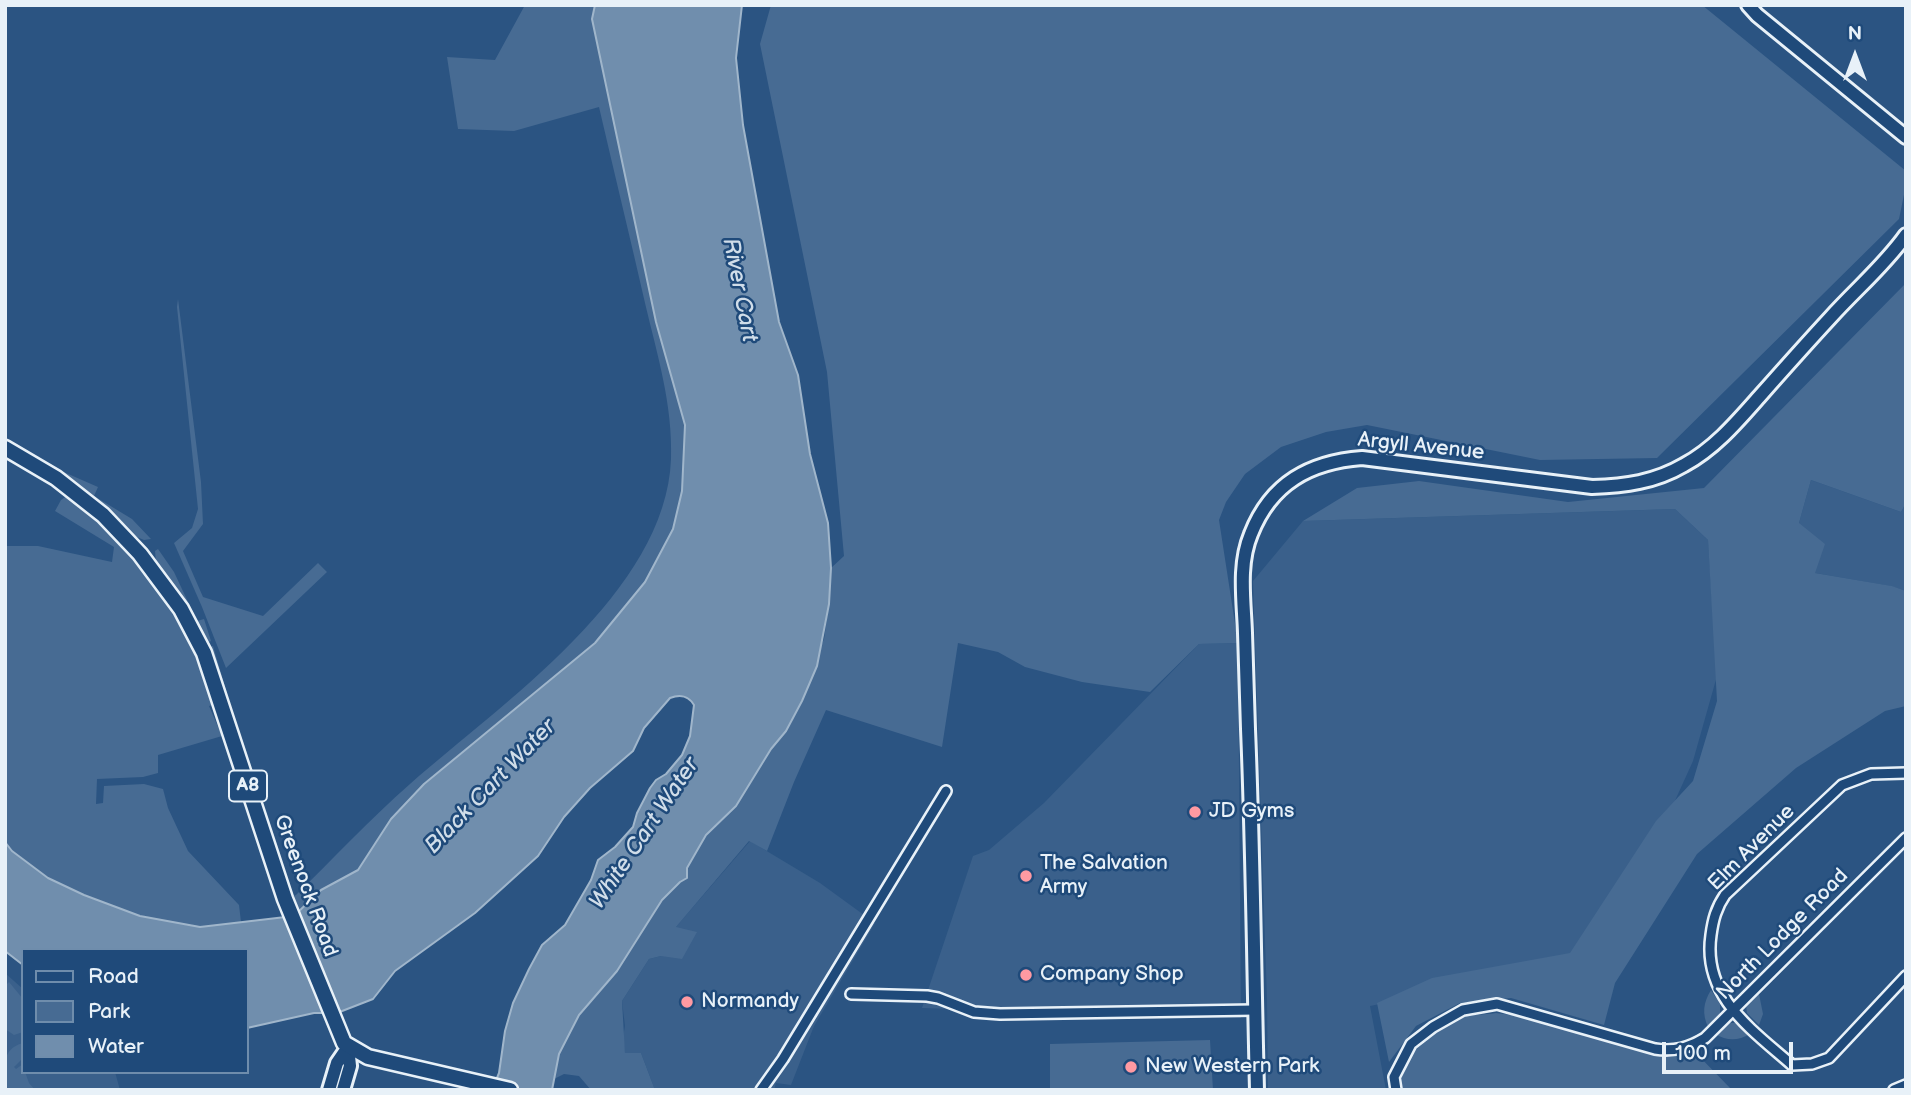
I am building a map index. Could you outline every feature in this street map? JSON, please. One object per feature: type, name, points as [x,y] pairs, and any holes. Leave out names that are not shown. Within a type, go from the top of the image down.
[{"type":"main road","name":"Greenock Road","points":[[5,448],[56,478],[103,515],[140,554],[181,610],[204,653],[285,899],[338,1030],[348,1047]]},
{"type":"main road","points":[[348,1047],[368,1057],[510,1090]]},
{"type":"street","points":[[1748,5],[1821,69],[1906,136]]},
{"type":"street","name":"Argyll Avenue","points":[[1257,1090],[1252,828],[1242,581],[1250,537],[1258,518],[1276,494],[1307,471],[1335,460],[1362,458],[1592,487],[1625,486],[1652,480],[1702,454],[1735,424],[1906,235]]},
{"type":"street","name":"Elm Avenue","points":[[1906,773],[1871,774],[1842,785],[1725,895],[1717,906],[1712,921],[1709,957],[1716,986],[1732,1009],[1792,1065],[1812,1065],[1829,1058],[1906,976]]},
{"type":"street","points":[[761,1090],[783,1059],[946,791]]},
{"type":"street","name":"North Lodge Road","points":[[1396,1090],[1394,1077],[1411,1044],[1433,1027],[1463,1010],[1497,1004],[1667,1051],[1695,1044],[1705,1038],[1906,838]]},
{"type":"street","points":[[850,994],[927,996],[974,1012],[1000,1014],[1255,1010]]},
{"type":"street","points":[[329,1090],[337,1063],[348,1047]]},
{"type":"street","points":[[343,1090],[350,1066],[348,1047]]},
{"type":"street","points":[[1894,1090],[1906,1085]]},
{"type":"shaded area","points":[[1811,480],[1901,512],[1906,503],[1906,591],[1815,573],[1799,523]]},
{"type":"shaded area","points":[[1675,509],[1708,540],[1717,676],[1693,761],[1668,816],[1574,964],[1370,1006],[1386,1090],[1268,1090],[1253,581],[1303,521]]},
{"type":"shaded area","points":[[1238,643],[1241,1018],[922,1008],[973,856],[989,850],[1044,803],[1199,644]]},
{"type":"shaded area","points":[[750,841],[820,883],[875,923],[814,1026],[791,1085],[776,1083],[774,1090],[655,1090],[641,1053],[625,1054],[622,1001],[649,959],[661,956],[675,928]]},
{"type":"shaded area","points":[[5,973],[21,987],[21,1074],[116,1074],[120,1090],[5,1090]]},
{"type":"green space","points":[[525,5],[595,5],[592,19],[656,322],[685,425],[682,491],[673,529],[645,582],[595,643],[424,784],[391,819],[358,870],[321,890],[297,914],[291,897],[395,797],[532,681],[573,641],[610,599],[641,554],[662,508],[671,459],[667,399],[599,107],[514,131],[458,129],[447,57],[495,60]]},
{"type":"green space","points":[[771,5],[1702,5],[1906,171],[1906,185],[1899,219],[1657,458],[1540,460],[1367,425],[1326,432],[1281,447],[1245,474],[1226,502],[1219,520],[1238,643],[1199,644],[1150,692],[1082,682],[1025,667],[998,652],[958,643],[942,747],[826,710],[767,851],[749,841],[676,927],[697,932],[682,959],[661,956],[649,959],[622,1001],[625,1053],[641,1053],[655,1090],[591,1090],[579,1076],[564,1074],[554,1079],[559,1054],[579,1015],[617,971],[662,900],[687,878],[687,868],[706,835],[736,806],[771,749],[786,731],[824,639],[831,568],[844,556],[827,372],[760,44]]},
{"type":"green space","points":[[1906,283],[1906,503],[1901,512],[1811,480],[1799,523],[1825,544],[1815,573],[1892,586],[1906,591],[1906,706],[1885,711],[1796,768],[1697,854],[1615,983],[1604,1025],[1511,998],[1460,1003],[1416,1026],[1389,1062],[1377,1003],[1432,978],[1570,953],[1656,821],[1693,781],[1717,701],[1708,540],[1675,509],[1303,521],[1357,488],[1419,481],[1568,502],[1704,488]]},
{"type":"green space","points":[[178,299],[201,482],[203,524],[183,551],[203,597],[263,616],[318,563],[327,572],[226,668],[174,543],[192,528],[198,509]]},
{"type":"green space","points":[[50,466],[98,487],[94,496],[132,519],[151,539],[144,540],[132,535],[94,499]]},
{"type":"green space","points":[[68,495],[117,537],[158,588],[175,615],[204,674],[216,704],[209,706],[222,736],[158,755],[158,773],[143,777],[97,779],[96,804],[103,803],[104,786],[144,784],[163,789],[168,808],[188,851],[239,905],[241,922],[198,927],[122,910],[94,900],[42,874],[5,842],[5,546],[38,546],[112,562],[114,547],[55,511],[61,500]]},
{"type":"green space","points":[[158,549],[174,572],[197,621],[204,619],[211,641],[207,643],[209,647],[213,646],[228,697],[188,609],[156,562],[155,551]]},
{"type":"green space","points":[[9,982],[21,997],[21,1033],[14,1035],[5,1029],[5,986]]},
{"type":"green space","points":[[1711,990],[1720,1004],[1720,1016],[1708,1027],[1704,1008]]},
{"type":"green space","points":[[1759,994],[1763,1014],[1759,1025],[1747,1013],[1746,1005]]},
{"type":"green space","points":[[1496,1013],[1520,1016],[1661,1057],[1694,1051],[1732,1090],[1402,1090],[1404,1066],[1416,1045],[1426,1036],[1458,1018]]},
{"type":"green space","points":[[1726,1023],[1740,1023],[1750,1034],[1732,1039],[1715,1034]]},
{"type":"green space","name":"New Western Park","points":[[1210,1040],[1213,1090],[1050,1090],[1050,1044]]},
{"type":"green space","points":[[21,1044],[21,1060],[14,1067],[16,1069],[21,1065],[21,1074],[26,1074],[35,1090],[5,1090],[5,1061],[10,1050]]},
{"type":"water","points":[[595,5],[742,5],[736,58],[743,125],[779,322],[798,375],[810,454],[828,523],[831,568],[829,604],[817,666],[786,731],[771,749],[736,806],[706,835],[687,868],[687,878],[662,900],[617,971],[579,1015],[559,1054],[552,1090],[492,1090],[499,1073],[505,1031],[513,1003],[542,945],[565,925],[591,880],[598,860],[615,847],[633,827],[650,788],[682,755],[690,736],[694,705],[684,697],[670,698],[644,728],[633,751],[590,788],[564,817],[538,856],[475,913],[395,971],[373,999],[337,1013],[314,1013],[248,1028],[248,948],[21,948],[21,963],[5,951],[5,842],[12,851],[48,878],[140,916],[200,927],[294,916],[321,890],[358,870],[391,819],[424,784],[595,643],[645,582],[673,529],[682,491],[685,425],[656,322],[592,19]]},
{"type":"place","name":"JD Gyms","points":[[1195,812]]},
{"type":"place","name":"The Salvation Army","points":[[1026,876]]},
{"type":"place","name":"Company Shop","points":[[1026,975]]},
{"type":"place","name":"Normandy","points":[[687,1002]]},
{"type":"place","name":"New Western Park","points":[[1131,1067]]},
{"type":"water label","name":"River Cart","points":[[739,290]]},
{"type":"water label","name":"Black Cart Water","points":[[491,787]]},
{"type":"water label","name":"White Cart Water","points":[[645,834]]}]
